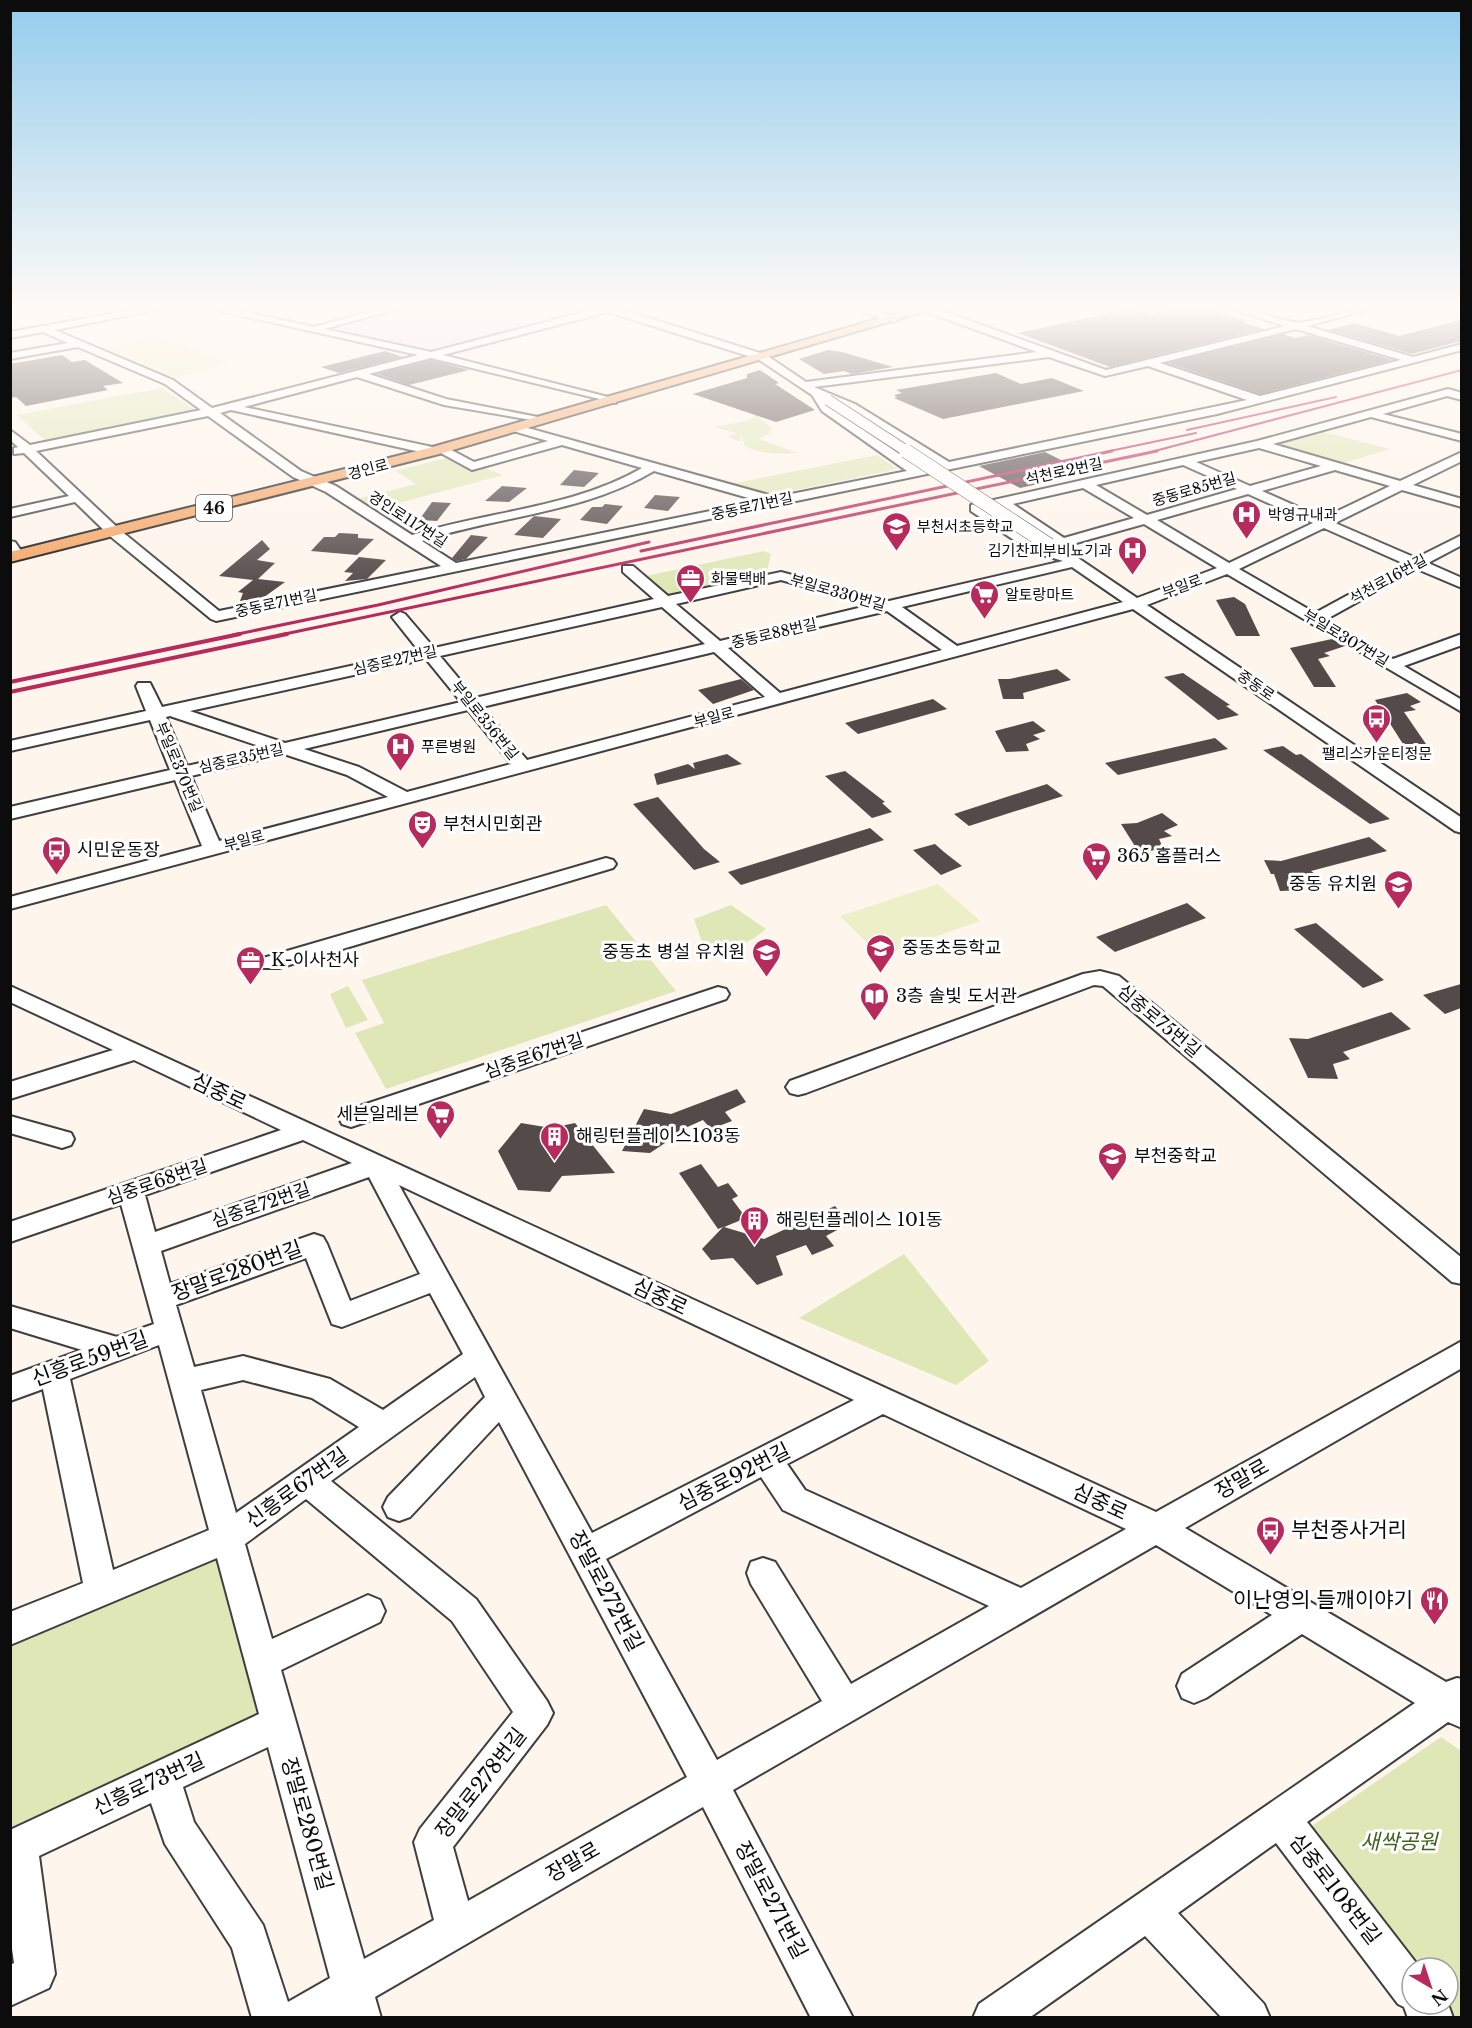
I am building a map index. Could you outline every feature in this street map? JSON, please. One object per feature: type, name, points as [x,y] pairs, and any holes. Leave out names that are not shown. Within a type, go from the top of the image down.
[{"type":"main road","name":"경인로","points":[[13,552],[114,533],[313,483],[517,429],[606,403]]},
{"type":"street","name":"경인로117번길","points":[[197,403],[313,483],[331,489],[453,567]]},
{"type":"street","points":[[10,453],[247,403]]},
{"type":"street","points":[[447,403],[544,421]]},
{"type":"street","points":[[821,403],[826,409],[917,472]]},
{"type":"street","points":[[832,403],[1063,551]]},
{"type":"street","points":[[845,403],[947,466]]},
{"type":"street","name":"중동로71번길","points":[[114,533],[216,616],[1254,403]]},
{"type":"street","name":"석천로2번길","points":[[1063,551],[1035,548],[976,508],[1259,444],[1414,403]]},
{"type":"street","points":[[230,407],[438,450],[472,466],[561,441]]},
{"type":"street","points":[[1374,415],[1461,438]]},
{"type":"street","points":[[517,429],[775,501]]},
{"type":"street","points":[[10,433],[114,533]]},
{"type":"street","points":[[1259,444],[1461,503]]},
{"type":"street","name":"부일로","points":[[10,903],[1137,603],[1230,568],[1326,524],[1461,456]]},
{"type":"street","points":[[1184,461],[1461,584]]},
{"type":"street","name":"중동로85번길","points":[[1063,551],[1146,519],[1334,466]]},
{"type":"street","points":[[411,540],[455,525],[568,501],[629,482],[652,467]]},
{"type":"street","name":"부일로307번길","points":[[1086,484],[1461,707]]},
{"type":"street","points":[[10,513],[77,498]]},
{"type":"street","points":[[1002,502],[1063,551]]},
{"type":"street","name":"석천로16번길","points":[[1315,620],[1461,538]]},
{"type":"street","name":"중동로","points":[[1063,551],[1461,827]]},
{"type":"street","name":"중동로88번길","points":[[472,704],[890,606],[1063,551]]},
{"type":"street","points":[[628,569],[778,700]]},
{"type":"street","name":"부일로330번길","points":[[780,577],[890,606],[954,651]]},
{"type":"street","name":"심중로27번길","points":[[10,746],[780,577]]},
{"type":"street","name":"부일로356번길","points":[[400,617],[523,767]]},
{"type":"street","points":[[1392,665],[1461,639]]},
{"type":"street","name":"부일로370번길","points":[[144,686],[164,712],[180,772],[213,849]]},
{"type":"street","name":"심중로35번길","points":[[10,813],[472,704]]},
{"type":"street","points":[[164,712],[353,771],[405,798]]},
{"type":"street","points":[[271,963],[606,864]]},
{"type":"street","name":"심중로75번길","points":[[798,1087],[1100,978],[1111,981],[1461,1274]]},
{"type":"street","name":"심중로","points":[[10,993],[1157,1528],[1301,1615],[1457,1701]]},
{"type":"street","name":"심중로67번길","points":[[351,1118],[718,994]]},
{"type":"street","points":[[15,1086],[134,1052]]},
{"type":"street","points":[[10,1124],[62,1139]]},
{"type":"street","name":"심중로68번길","points":[[10,1232],[303,1131]]},
{"type":"street","name":"심중로72번길","points":[[146,1246],[375,1165]]},
{"type":"street","name":"장말로272번길","points":[[375,1165],[710,1783]]},
{"type":"street","name":"장말로280번길","points":[[131,1192],[357,2003]]},
{"type":"street","name":"장말로280번길","points":[[161,1299],[314,1244],[342,1316],[436,1279]]},
{"type":"street","points":[[10,1317],[118,1349]]},
{"type":"street","name":"신흥로59번길","points":[[10,1389],[169,1330]]},
{"type":"street","name":"장말로","points":[[300,2018],[357,2003],[456,1929],[1461,1353]]},
{"type":"street","name":"신흥로67번길","points":[[10,1629],[227,1538],[479,1358]]},
{"type":"street","points":[[184,1382],[243,1368],[321,1388],[384,1426]]},
{"type":"street","points":[[54,1372],[101,1591]]},
{"type":"street","points":[[399,1507],[502,1399]]},
{"type":"street","name":"심중로92번길","points":[[585,1553],[882,1400]]},
{"type":"street","points":[[767,1460],[794,1500],[1022,1605]]},
{"type":"street","name":"장말로278번길","points":[[307,1481],[464,1610],[535,1713],[433,1842],[456,1929]]},
{"type":"street","points":[[763,1573],[845,1706]]},
{"type":"street","points":[[262,1661],[368,1611]]},
{"type":"street","points":[[1194,1686],[1301,1615]]},
{"type":"street","name":"심중로108번길","points":[[993,2018],[1280,1818],[1457,1701]]},
{"type":"street","name":"신흥로73번길","points":[[10,1986],[35,1974],[15,1848],[279,1723]]},
{"type":"street","points":[[162,1778],[177,1831],[249,1939],[273,2018]]},
{"type":"street","name":"장말로271번길","points":[[710,1783],[833,2018]]},
{"type":"street","name":"심중로108번길","points":[[1280,1818],[1400,1974]]},
{"type":"street","points":[[1148,1910],[1250,2018]]},
{"type":"green space","points":[[83,403],[185,403],[199,412],[48,443],[17,415]]},
{"type":"green space","points":[[755,415],[772,428],[769,434],[759,439],[797,453],[777,454],[757,451],[745,446],[741,435],[740,442],[729,437],[736,433],[714,427],[750,420]]},
{"type":"green space","points":[[1315,430],[1390,449],[1334,466],[1259,444]]},
{"type":"green space","points":[[877,455],[898,469],[772,495],[731,484]]},
{"type":"green space","points":[[454,456],[503,475],[376,509],[358,499],[416,484],[395,471]]},
{"type":"green space","points":[[764,551],[771,554],[767,571],[776,576],[666,600],[641,577]]},
{"type":"green space","points":[[938,884],[980,921],[880,956],[840,916]]},
{"type":"green space","points":[[606,905],[676,991],[386,1089],[355,1033],[384,1023],[362,980]]},
{"type":"green space","points":[[731,905],[766,929],[736,946],[702,942],[694,919]]},
{"type":"green space","points":[[348,986],[368,1020],[346,1028],[330,994]]},
{"type":"green space","points":[[904,1254],[989,1361],[956,1385],[799,1318]]},
{"type":"green space","points":[[227,1538],[279,1723],[11,1849],[10,1630]]},
{"type":"green space","name":"새싹공원","points":[[1441,1737],[1461,1751],[1461,2017],[1455,2016],[1460,2016],[1460,1956],[1409,1956],[1309,1828]]},
{"type":"building","points":[[22,403],[43,403],[26,406]]},
{"type":"building","points":[[719,403],[804,403],[815,410],[776,422]]},
{"type":"building","points":[[905,403],[1025,403],[943,419]]},
{"type":"building","points":[[1045,452],[1077,468],[1068,470],[1072,472],[1066,473],[1074,476],[1020,488],[979,466]]},
{"type":"building","points":[[574,470],[599,473],[584,487],[560,485]]},
{"type":"building","points":[[502,486],[527,488],[509,502],[485,501]]},
{"type":"building","points":[[655,495],[680,497],[668,511],[644,508]]},
{"type":"building","points":[[432,502],[451,503],[437,521],[419,520]]},
{"type":"building","points":[[605,504],[623,506],[607,524],[580,520],[592,507],[602,507]]},
{"type":"building","points":[[534,516],[561,519],[543,538],[514,535]]},
{"type":"building","points":[[339,533],[358,534],[358,538],[374,539],[357,555],[311,551],[324,537],[335,537]]},
{"type":"building","points":[[471,535],[488,537],[466,559],[456,561],[452,558]]},
{"type":"building","points":[[262,540],[270,549],[257,560],[275,563],[258,579],[285,582],[260,600],[240,601],[243,593],[238,592],[253,580],[219,576]]},
{"type":"building","points":[[359,557],[386,560],[367,579],[345,581],[353,573],[344,572]]},
{"type":"building","points":[[1234,597],[1245,604],[1260,636],[1236,636],[1216,600]]},
{"type":"building","points":[[1332,639],[1345,646],[1324,653],[1330,656],[1318,659],[1336,687],[1314,687],[1290,648]]},
{"type":"building","points":[[1057,669],[1071,680],[1023,693],[1024,699],[1003,699],[998,679],[1009,679]]},
{"type":"building","points":[[1183,673],[1230,705],[1226,706],[1239,715],[1218,720],[1164,677]]},
{"type":"building","points":[[741,679],[754,690],[713,704],[698,690]]},
{"type":"building","points":[[1407,693],[1421,702],[1410,706],[1416,710],[1404,712],[1426,744],[1403,744],[1375,700]]},
{"type":"building","points":[[933,699],[947,709],[858,734],[845,723]]},
{"type":"building","points":[[1033,721],[1046,731],[1033,735],[1040,739],[1026,744],[1029,751],[1006,752],[995,731]]},
{"type":"building","points":[[1215,738],[1228,749],[1118,775],[1105,763]]},
{"type":"building","points":[[1283,746],[1296,755],[1301,754],[1390,819],[1370,824],[1263,750]]},
{"type":"building","points":[[727,754],[742,764],[657,785],[654,774],[688,764],[695,769],[693,763]]},
{"type":"building","points":[[845,771],[885,802],[882,803],[892,812],[872,818],[825,776]]},
{"type":"building","points":[[1047,784],[1063,796],[969,826],[954,814]]},
{"type":"building","points":[[658,797],[704,849],[720,862],[694,870],[633,804]]},
{"type":"building","points":[[1162,813],[1178,825],[1164,831],[1172,836],[1159,839],[1164,850],[1138,851],[1121,824],[1137,823]]},
{"type":"building","points":[[870,828],[884,840],[741,885],[728,872]]},
{"type":"building","points":[[1369,837],[1387,851],[1311,871],[1318,876],[1303,879],[1307,890],[1280,891],[1274,874],[1271,874],[1264,860],[1281,861]]},
{"type":"building","points":[[935,844],[962,866],[941,875],[913,850]]},
{"type":"building","points":[[1187,903],[1206,918],[1115,952],[1096,937]]},
{"type":"building","points":[[1316,923],[1384,980],[1363,988],[1294,929]]},
{"type":"building","points":[[1461,984],[1461,1008],[1445,1014],[1423,995]]},
{"type":"building","points":[[1391,1012],[1411,1029],[1343,1052],[1350,1059],[1333,1064],[1338,1079],[1308,1078],[1289,1038],[1308,1039]]},
{"type":"building","points":[[737,1089],[746,1102],[725,1112],[732,1121],[711,1129],[703,1120],[683,1129],[680,1139],[668,1137],[665,1143],[650,1153],[622,1151],[644,1109],[671,1114]]},
{"type":"building","name":"해링턴플레이스103동","points":[[521,1123],[551,1128],[575,1123],[615,1173],[562,1176],[550,1192],[518,1190],[498,1151]]},
{"type":"building","name":"해링턴플레이스 101동","points":[[701,1164],[718,1187],[728,1183],[738,1196],[732,1199],[746,1218],[724,1227],[764,1239],[835,1206],[850,1223],[826,1236],[834,1246],[812,1255],[806,1245],[776,1256],[783,1275],[757,1285],[733,1258],[711,1260],[702,1249],[723,1227],[718,1229],[679,1173]]},
{"type":"railway","points":[[1187,430],[1311,403]]},
{"type":"railway","points":[[1151,452],[1338,403]]},
{"type":"railway","points":[[1105,452],[1196,433]]},
{"type":"railway","points":[[641,551],[1112,451]]},
{"type":"railway","points":[[280,635],[1157,451]]},
{"type":"railway","points":[[233,635],[378,605],[649,542]]},
{"type":"railway","points":[[10,682],[240,634]]},
{"type":"railway","points":[[10,692],[287,634]]},
{"type":"place","name":"박영규내과","points":[[1247,540]]},
{"type":"place","name":"부천서초등학교","points":[[896,552]]},
{"type":"place","name":"김기찬피부비뇨기과","points":[[1133,576]]},
{"type":"place","name":"화물택배","points":[[690,604]]},
{"type":"place","name":"알토랑마트","points":[[984,620]]},
{"type":"place","name":"팰리스카운티정문","points":[[1377,744]]},
{"type":"place","name":"푸른병원","points":[[400,772]]},
{"type":"place","name":"부천시민회관","points":[[422,850]]},
{"type":"place","name":"시민운동장","points":[[56,876]]},
{"type":"place","name":"365 홈플러스","points":[[1096,882]]},
{"type":"place","name":"중동 유치원","points":[[1398,910]]},
{"type":"place","name":"중동초등학교","points":[[881,974]]},
{"type":"place","name":"중동초 병설 유치원","points":[[766,978]]},
{"type":"place","name":"K-이사천사","points":[[250,986]]},
{"type":"place","name":"3층 솔빛 도서관","points":[[875,1022]]},
{"type":"place","name":"세븐일레븐","points":[[440,1140]]},
{"type":"place","name":"해링턴플레이스103동","points":[[555,1162]]},
{"type":"place","name":"부천중학교","points":[[1113,1182]]},
{"type":"place","name":"해링턴플레이스 101동","points":[[755,1246]]},
{"type":"place","name":"부천중사거리","points":[[1270,1556]]},
{"type":"place","name":"이난영의 들깨이야기","points":[[1434,1626]]}]
